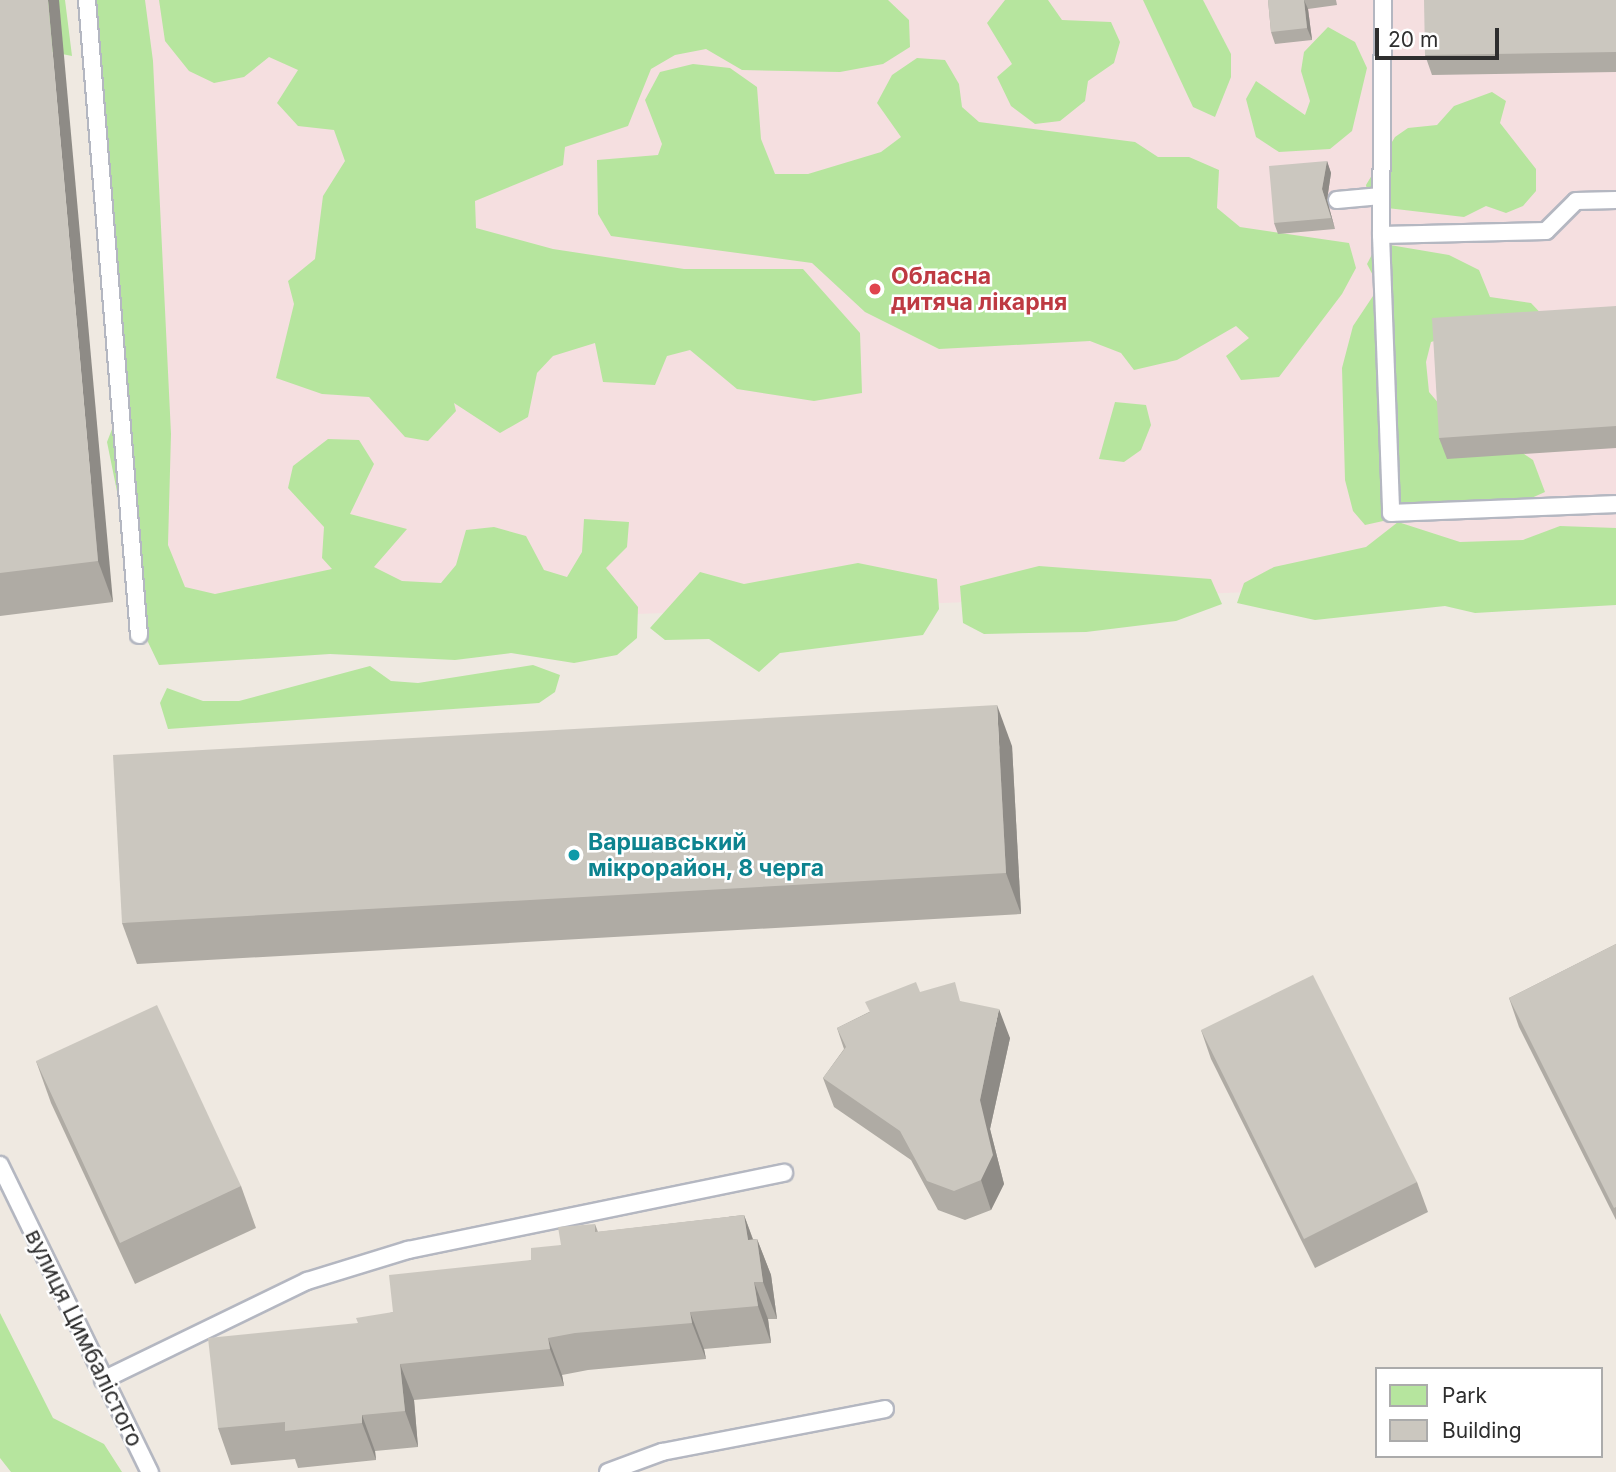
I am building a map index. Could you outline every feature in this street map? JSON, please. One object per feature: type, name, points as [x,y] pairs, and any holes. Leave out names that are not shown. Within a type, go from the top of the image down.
[{"type":"lane","points":[[87,0],[139,635]]},
{"type":"lane","points":[[1383,0],[1381,235],[1391,513],[1616,504]]},
{"type":"lane","points":[[1337,200],[1381,196]]},
{"type":"lane","points":[[1381,235],[1546,231],[1576,201],[1616,201]]},
{"type":"lane","name":"вулиця Цимбалістого","points":[[0,1165],[150,1472]]},
{"type":"lane","points":[[103,1380],[307,1281],[408,1250],[783,1173]]},
{"type":"lane","points":[[608,1472],[662,1452],[885,1409]]},
{"type":"shaded area","name":"Обласна дитяча лікарня","points":[[111,0],[1616,0],[1616,579],[160,631]]},
{"type":"green space","points":[[37,0],[65,0],[72,56],[52,52]]},
{"type":"green space","points":[[85,0],[145,0],[153,61],[171,434],[168,545],[185,587],[215,594],[332,569],[322,558],[324,527],[288,488],[293,466],[328,439],[359,440],[374,464],[350,514],[407,529],[374,567],[402,581],[441,583],[456,565],[466,530],[494,527],[526,536],[544,570],[567,577],[582,552],[584,519],[629,522],[627,547],[606,568],[638,607],[637,638],[617,655],[574,663],[511,653],[455,660],[330,654],[159,665],[147,640],[107,442],[121,406]]},
{"type":"green space","points":[[159,0],[888,0],[909,20],[910,47],[883,64],[840,72],[742,70],[706,49],[675,55],[651,69],[628,126],[565,147],[563,165],[475,201],[476,228],[553,249],[684,269],[803,269],[860,333],[862,393],[814,401],[737,389],[690,350],[667,356],[655,385],[603,382],[595,343],[553,356],[537,373],[528,417],[500,433],[454,403],[456,411],[428,441],[405,437],[369,397],[322,394],[276,378],[294,304],[288,281],[315,259],[323,196],[345,161],[334,130],[298,126],[277,103],[298,70],[269,57],[244,77],[214,83],[189,71],[165,41]]},
{"type":"green space","points":[[1005,0],[1048,0],[1062,20],[1111,22],[1120,42],[1114,63],[1088,81],[1085,101],[1060,121],[1035,124],[1011,106],[997,77],[1012,64],[987,23]]},
{"type":"green space","points":[[1143,0],[1203,0],[1231,54],[1231,77],[1215,117],[1193,107]]},
{"type":"green space","points":[[1328,27],[1355,42],[1367,68],[1352,131],[1330,149],[1279,152],[1256,137],[1246,99],[1256,81],[1305,115],[1310,101],[1301,71],[1304,52]]},
{"type":"green space","points":[[917,58],[945,60],[959,84],[962,107],[979,122],[1135,142],[1158,157],[1189,157],[1219,170],[1217,208],[1240,227],[1349,243],[1356,268],[1342,294],[1279,377],[1241,380],[1226,356],[1249,338],[1236,326],[1177,360],[1134,370],[1121,353],[1090,341],[939,349],[865,312],[812,263],[611,236],[598,214],[597,160],[658,155],[662,144],[645,100],[660,72],[693,64],[730,68],[757,87],[761,139],[775,174],[808,174],[881,152],[901,137],[877,103],[892,75]]},
{"type":"green space","points":[[1492,92],[1506,101],[1500,123],[1536,169],[1536,191],[1523,206],[1506,213],[1486,206],[1464,217],[1370,206],[1366,185],[1395,137],[1408,128],[1437,125],[1454,106]]},
{"type":"green space","points":[[1378,243],[1449,255],[1479,270],[1490,297],[1531,303],[1550,323],[1460,333],[1431,342],[1426,362],[1429,392],[1463,432],[1506,442],[1533,460],[1545,492],[1506,509],[1436,519],[1406,516],[1365,525],[1353,511],[1345,480],[1342,368],[1353,326],[1379,287],[1367,264]]},
{"type":"green space","points":[[1115,402],[1146,405],[1151,425],[1141,450],[1124,462],[1099,459]]},
{"type":"green space","points":[[1398,522],[1460,542],[1523,540],[1560,526],[1616,528],[1616,605],[1475,613],[1445,606],[1315,620],[1237,603],[1244,583],[1274,567],[1366,547]]},
{"type":"green space","points":[[858,563],[937,579],[939,609],[923,635],[780,653],[759,672],[709,639],[665,640],[650,628],[700,572],[744,584]]},
{"type":"green space","points":[[1039,566],[1211,579],[1222,604],[1176,621],[1086,632],[984,634],[963,623],[960,586]]},
{"type":"green space","points":[[533,665],[560,675],[555,692],[539,703],[168,729],[160,703],[167,688],[203,701],[239,701],[370,666],[391,681],[418,683]]},
{"type":"green space","points":[[0,1313],[53,1418],[104,1444],[122,1472],[11,1472],[0,1458]]},
{"type":"building","points":[[0,0],[48,0],[98,561],[0,573]]},
{"type":"building","points":[[1268,0],[1304,0],[1307,28],[1271,32]]},
{"type":"building","points":[[1424,0],[1616,0],[1616,52],[1425,55]]},
{"type":"building","points":[[1327,161],[1322,189],[1331,218],[1274,223],[1269,166]]},
{"type":"building","points":[[1616,306],[1616,426],[1439,438],[1432,318]]},
{"type":"building","name":"Варшавський мікрорайон, 8 черга","points":[[997,705],[1006,873],[122,923],[113,755]]},
{"type":"building","points":[[1616,944],[1616,1207],[1614,1208],[1509,998]]},
{"type":"building","points":[[1313,975],[1417,1182],[1304,1239],[1201,1030]]},
{"type":"building","points":[[916,982],[920,992],[955,982],[960,1001],[999,1009],[980,1100],[993,1155],[981,1180],[954,1191],[927,1181],[900,1131],[823,1078],[846,1047],[837,1028],[870,1012],[865,1002]]},
{"type":"building","points":[[157,1005],[241,1186],[120,1243],[36,1061]]},
{"type":"building","points":[[744,1215],[748,1240],[757,1239],[763,1282],[754,1282],[758,1306],[690,1312],[692,1323],[575,1333],[548,1338],[550,1349],[400,1364],[405,1411],[362,1415],[362,1423],[285,1431],[285,1422],[218,1428],[208,1338],[358,1323],[356,1318],[393,1312],[389,1275],[531,1260],[531,1248],[561,1245],[558,1227],[595,1224],[595,1232]]},
{"type":"place","name":"Обласна дитяча лікарня","points":[[875,289]]},
{"type":"place","name":"Варшавський мікрорайон, 8 черга","points":[[574,855]]}]
